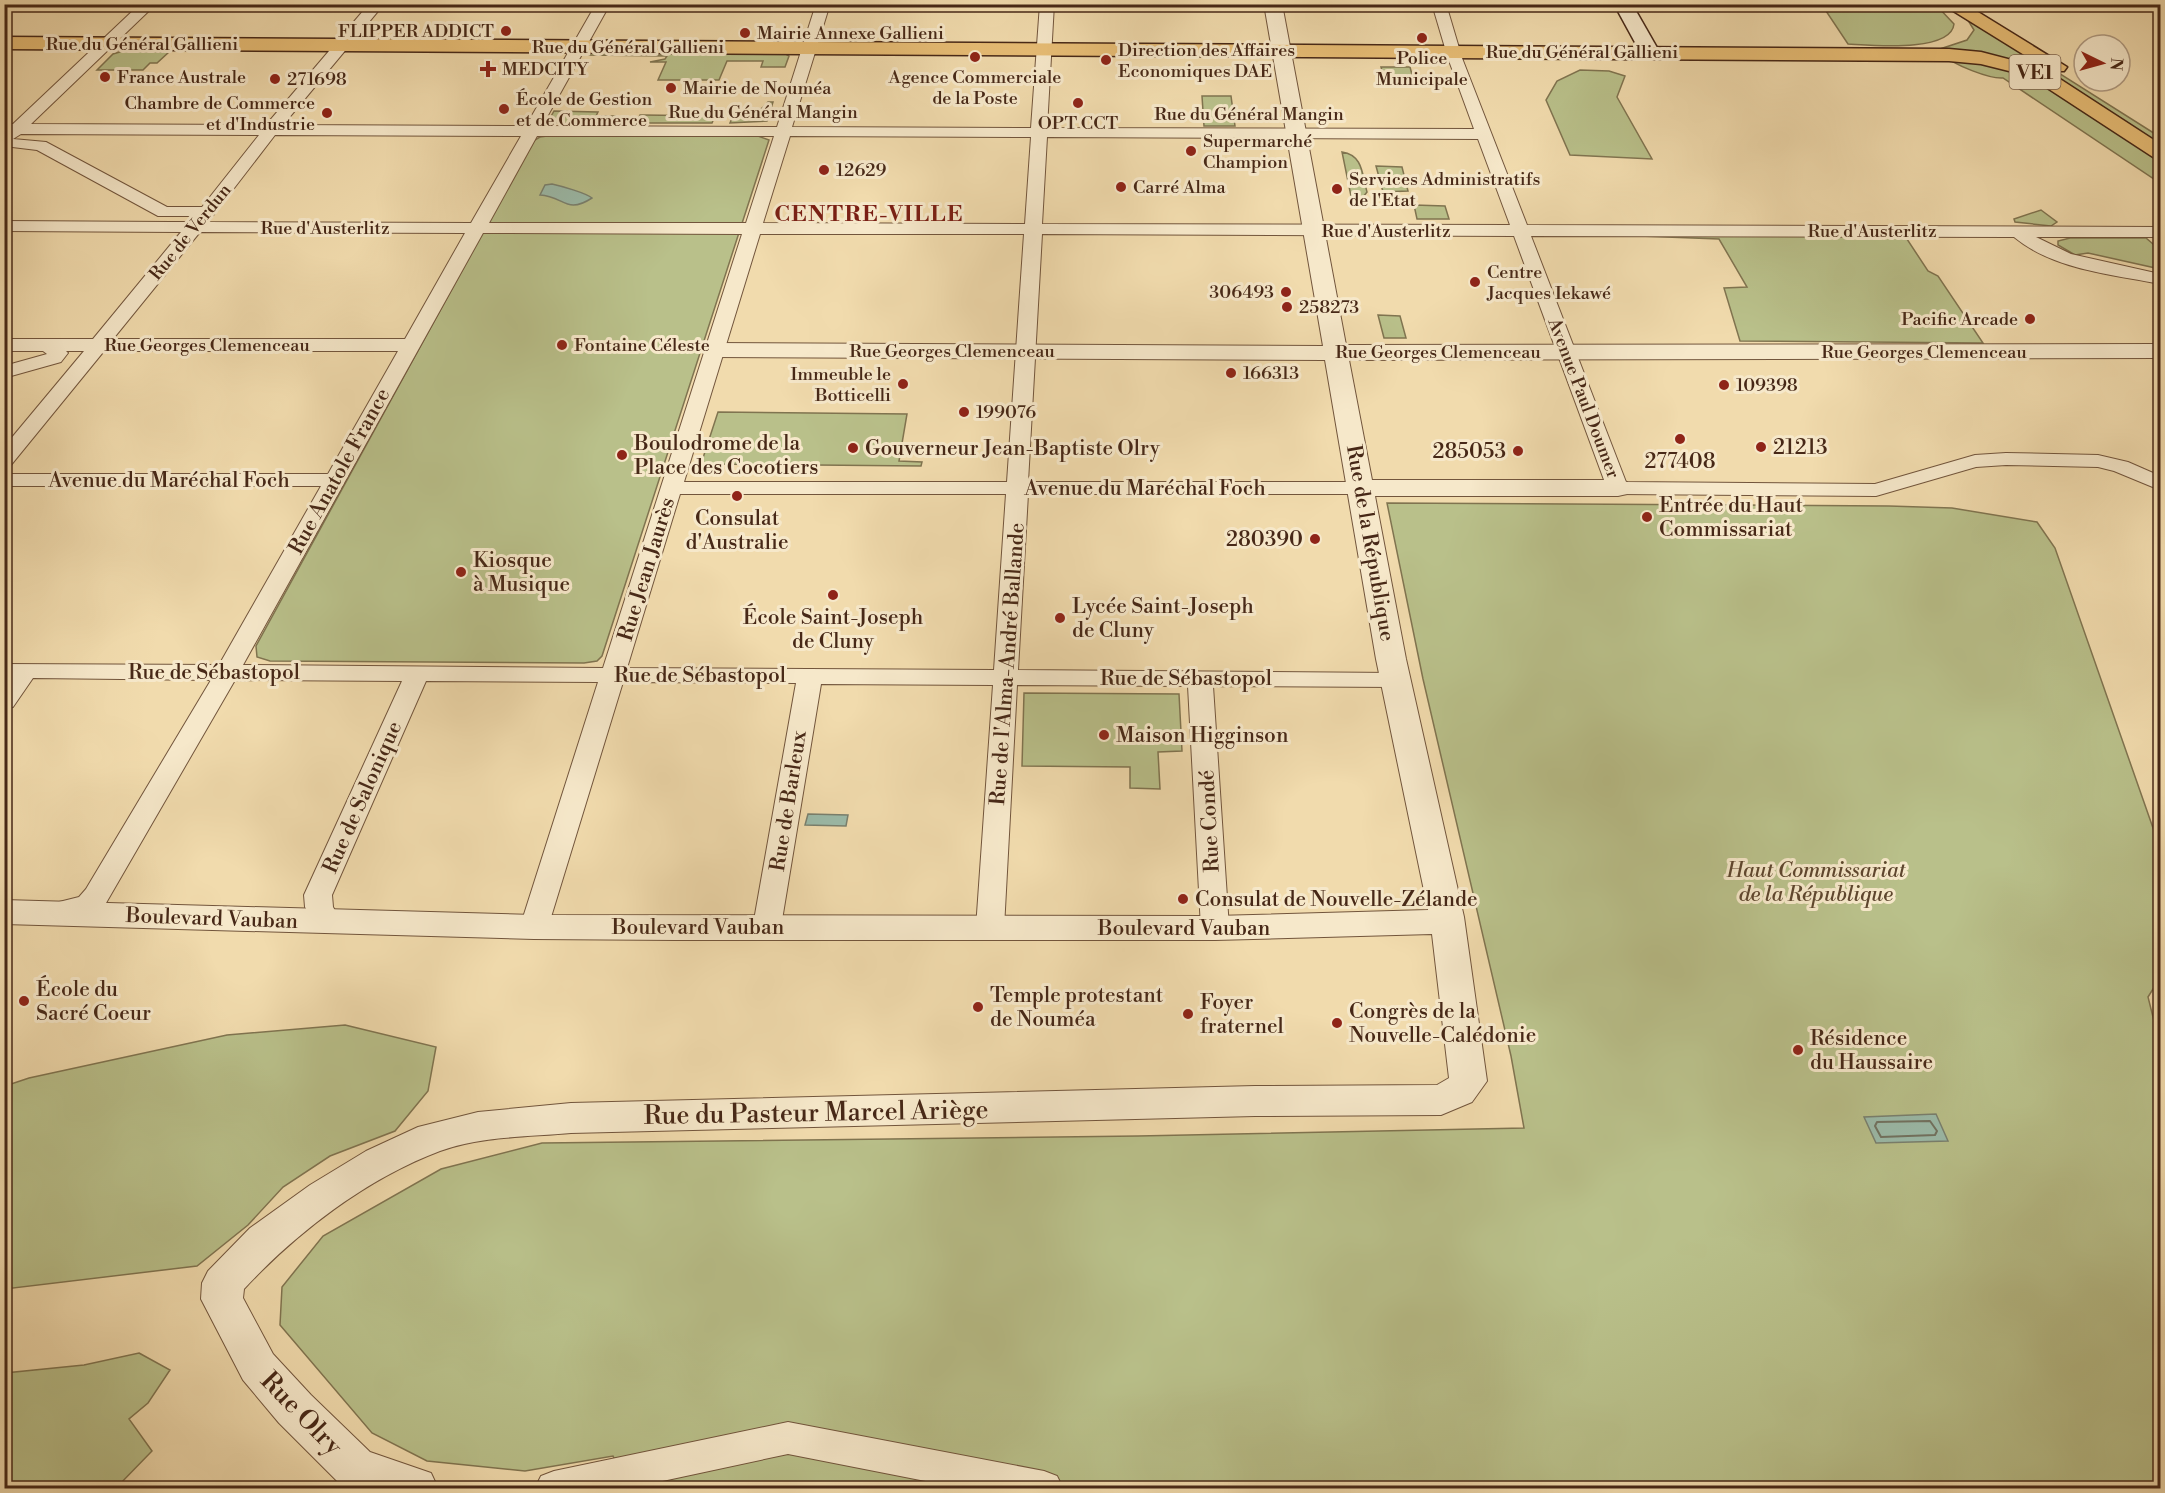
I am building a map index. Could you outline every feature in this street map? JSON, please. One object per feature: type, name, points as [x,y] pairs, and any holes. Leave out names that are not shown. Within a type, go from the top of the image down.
[{"type":"main road","points":[[1623,4],[1650,53]]},
{"type":"main road","name":"Rue du Général Gallieni","points":[[1863,54],[1935,48],[1964,37],[1969,28],[1964,18],[1950,4]]},
{"type":"main road","name":"VE1","points":[[1950,4],[1988,24],[2154,127]]},
{"type":"main road","points":[[1968,4],[2072,68]]},
{"type":"main road","name":"Rue du Général Gallieni","points":[[4,43],[1949,55],[1981,58],[2020,67],[2061,86],[2160,153]]},
{"type":"main road","points":[[2128,109],[2154,127]]},
{"type":"street","points":[[149,4],[11,129],[4,142],[40,145],[165,212],[186,214],[209,209]]},
{"type":"street","name":"Rue de Verdun","points":[[4,460],[209,209],[270,130],[377,4]]},
{"type":"street","name":"Rue Anatole France","points":[[54,913],[88,904],[96,896],[226,672],[603,4]]},
{"type":"street","name":"Rue Jean Jaurès","points":[[534,927],[823,4]]},
{"type":"street","name":"Rue de l'Alma-André Ballande","points":[[990,928],[1047,4]]},
{"type":"street","name":"Rue de la République","points":[[1273,4],[1395,680],[1447,916],[1468,1081]]},
{"type":"street","name":"Avenue Paul Doumer","points":[[1439,4],[1454,52],[1618,488]]},
{"type":"street","name":"Rue du Général Mangin","points":[[11,129],[1485,135]]},
{"type":"street","name":"Rue d'Austerlitz","points":[[4,226],[753,230],[2019,231],[2068,225],[2089,245],[2149,249]]},
{"type":"street","points":[[2019,231],[2034,246],[2052,254],[2149,249]]},
{"type":"street","points":[[2149,249],[2160,232]]},
{"type":"street","points":[[2149,249],[2160,279]]},
{"type":"street","name":"Rue Georges Clemenceau","points":[[4,345],[49,351],[97,345],[409,345]]},
{"type":"street","name":"Rue Georges Clemenceau","points":[[715,350],[1567,353],[2160,351]]},
{"type":"street","points":[[4,372],[49,351],[77,361],[77,368]]},
{"type":"street","points":[[1618,488],[1876,490],[1975,461],[2006,459],[2098,460],[2121,466],[2160,484]]},
{"type":"street","name":"Avenue du Maréchal Foch","points":[[4,480],[334,480]]},
{"type":"street","name":"Avenue du Maréchal Foch","points":[[672,488],[1618,488]]},
{"type":"street","points":[[4,702],[15,671]]},
{"type":"street","name":"Rue de Sébastopol","points":[[15,671],[1395,680]]},
{"type":"street","name":"Rue de Salonique","points":[[327,921],[319,907],[318,896],[417,674]]},
{"type":"street","name":"Rue de Barleux","points":[[767,926],[810,676]]},
{"type":"street","name":"Rue Condé","points":[[1200,678],[1215,928]]},
{"type":"street","name":"Boulevard Vauban","points":[[4,912],[534,927],[1215,928],[1392,925],[1433,922],[1447,916]]},
{"type":"street","name":"Boulevard Vauban","points":[[1392,925],[1419,930],[1430,939],[1460,1025]]},
{"type":"street","name":"Rue du Pasteur Marcel Ariège","points":[[222,1299],[223,1283],[264,1240],[324,1196],[380,1162],[432,1138],[478,1127],[571,1118],[1243,1101],[1441,1100],[1460,1092],[1468,1081]]},
{"type":"street","name":"Rue Olry","points":[[222,1299],[258,1367],[302,1416],[355,1468],[415,1488]]},
{"type":"street","points":[[554,1488],[788,1438],[1044,1488]]},
{"type":"green space","points":[[1822,5],[1936,5],[1954,24],[1949,33],[1939,40],[1925,43],[1890,46],[1848,44]]},
{"type":"green space","points":[[1969,22],[1978,22],[2072,81],[2072,89],[2054,77],[1943,48],[1967,40],[1974,30]]},
{"type":"green space","points":[[123,51],[169,52],[157,63],[150,63],[143,70],[97,70],[113,54]]},
{"type":"green space","points":[[595,52],[784,53],[789,56],[785,67],[761,67],[763,61],[727,61],[719,80],[658,80],[666,62],[650,62],[665,59],[667,56],[586,55]]},
{"type":"green space","points":[[1944,55],[1977,59],[2036,77],[2160,158],[2160,183],[2003,78],[1972,71]]},
{"type":"green space","points":[[1381,67],[1410,67],[1414,82],[1406,82],[1405,78],[1384,78]]},
{"type":"green space","points":[[1580,70],[1609,71],[1625,76],[1617,97],[1652,159],[1570,155],[1546,100],[1557,81]]},
{"type":"green space","points":[[2079,93],[2090,93],[2160,137],[2160,146]]},
{"type":"green space","points":[[1202,96],[1231,96],[1235,126],[1204,126]]},
{"type":"green space","points":[[768,102],[773,102],[767,121],[730,123],[733,116],[756,112]]},
{"type":"green space","points":[[554,111],[598,112],[596,116],[616,116],[600,117],[599,121],[609,121],[608,123],[554,123],[549,120]]},
{"type":"green space","points":[[640,115],[715,116],[712,123],[636,123]]},
{"type":"green space","points":[[554,135],[758,136],[769,140],[602,656],[597,661],[584,663],[270,661],[257,657],[256,646],[533,141],[540,137]]},
{"type":"green space","points":[[1342,152],[1358,161],[1367,192],[1363,197],[1352,201]]},
{"type":"green space","points":[[1376,166],[1402,167],[1408,191],[1383,192]]},
{"type":"green space","points":[[1414,205],[1445,206],[1449,219],[1417,219]]},
{"type":"green space","points":[[2041,210],[2057,222],[2051,226],[2015,222],[2014,219]]},
{"type":"green space","points":[[1639,236],[1905,236],[1928,271],[1938,276],[1983,343],[1740,341],[1724,288],[1747,287],[1719,239]]},
{"type":"green space","points":[[2070,238],[2146,238],[2160,250],[2160,269],[2088,253],[2075,255],[2058,245],[2058,241]]},
{"type":"green space","points":[[1378,315],[1400,316],[1406,338],[1384,338]]},
{"type":"green space","points":[[718,412],[907,414],[899,461],[922,462],[921,466],[701,464]]},
{"type":"green space","name":"Haut Commissariat de la République","points":[[1387,503],[1889,506],[1952,508],[2037,522],[2055,548],[2160,848],[2160,978],[2148,997],[2160,1045],[2160,1488],[1127,1488],[1103,1484],[1102,1488],[633,1488],[628,1487],[613,1456],[525,1471],[427,1461],[372,1433],[280,1325],[282,1287],[323,1236],[441,1169],[542,1143],[1138,1136],[1524,1128],[1511,1056],[1423,679]]},
{"type":"green space","points":[[1024,693],[1179,694],[1182,751],[1158,752],[1160,789],[1130,788],[1130,767],[1022,766]]},
{"type":"green space","points":[[345,1025],[436,1047],[428,1091],[395,1131],[330,1156],[283,1187],[248,1225],[197,1266],[5,1289],[5,1086],[29,1078],[227,1035]]},
{"type":"green space","points":[[139,1353],[170,1370],[148,1403],[129,1419],[152,1451],[116,1488],[5,1488],[5,1373],[84,1365]]},
{"type":"water","points":[[552,184],[592,198],[583,203],[570,205],[540,195],[545,185]]},
{"type":"water","points":[[808,814],[848,815],[846,826],[805,825]]},
{"type":"water","points":[[1936,1114],[1948,1141],[1876,1143],[1864,1117]]},
{"type":"place","name":"FLIPPER ADDICT","points":[[506,31]]},
{"type":"place","name":"Mairie Annexe Gallieni","points":[[745,33]]},
{"type":"place","name":"Police Municipale","points":[[1422,38]]},
{"type":"place","name":"Agence Commerciale de la Poste","points":[[975,57]]},
{"type":"place","name":"Direction des Affaires Economiques DAE","points":[[1106,60]]},
{"type":"place","name":"MEDCITY","points":[[488,69]]},
{"type":"place","name":"France Australe","points":[[105,77]]},
{"type":"place","name":"271698","points":[[275,79]]},
{"type":"place","name":"Mairie de Nouméa","points":[[671,88]]},
{"type":"place","name":"OPT CCT","points":[[1078,103]]},
{"type":"place","name":"École de Gestion et de Commerce","points":[[504,109]]},
{"type":"place","name":"Chambre de Commerce et d'Industrie","points":[[327,113]]},
{"type":"place","name":"Supermarché Champion","points":[[1191,151]]},
{"type":"place","name":"12629","points":[[824,170]]},
{"type":"place","name":"Carré Alma","points":[[1121,187]]},
{"type":"place","name":"Services Administratifs de l'Etat","points":[[1337,189]]},
{"type":"place","name":"Centre Jacques Iekawé","points":[[1475,282]]},
{"type":"place","name":"306493","points":[[1286,292]]},
{"type":"place","name":"258273","points":[[1287,307]]},
{"type":"place","name":"Pacific Arcade","points":[[2030,319]]},
{"type":"place","name":"Fontaine Céleste","points":[[562,345]]},
{"type":"place","name":"166313","points":[[1231,373]]},
{"type":"place","name":"Immeuble le Botticelli","points":[[903,384]]},
{"type":"place","name":"109398","points":[[1724,385]]},
{"type":"place","name":"199076","points":[[964,412]]},
{"type":"place","name":"277408","points":[[1680,439]]},
{"type":"place","name":"21213","points":[[1761,447]]},
{"type":"place","name":"Gouverneur Jean-Baptiste Olry","points":[[853,448]]},
{"type":"place","name":"285053","points":[[1518,451]]},
{"type":"place","name":"Boulodrome de la Place des Cocotiers","points":[[622,455]]},
{"type":"place","name":"Consulat d'Australie","points":[[737,496]]},
{"type":"place","name":"Entrée du Haut Commissariat","points":[[1647,517]]},
{"type":"place","name":"280390","points":[[1315,539]]},
{"type":"place","name":"Kiosque à Musique","points":[[461,572]]},
{"type":"place","name":"École Saint-Joseph de Cluny","points":[[833,595]]},
{"type":"place","name":"Lycée Saint-Joseph de Cluny","points":[[1060,618]]},
{"type":"place","name":"Maison Higginson","points":[[1104,735]]},
{"type":"place","name":"Consulat de Nouvelle-Zélande","points":[[1183,899]]},
{"type":"place","name":"École du Sacré Coeur","points":[[24,1001]]},
{"type":"place","name":"Temple protestant de Nouméa","points":[[978,1007]]},
{"type":"place","name":"Foyer fraternel","points":[[1188,1014]]},
{"type":"place","name":"Congrès de la Nouvelle-Calédonie","points":[[1337,1023]]},
{"type":"place","name":"Résidence du Haussaire","points":[[1798,1050]]},
{"type":"district","name":"CENTRE-VILLE","points":[[869,213]]}]
